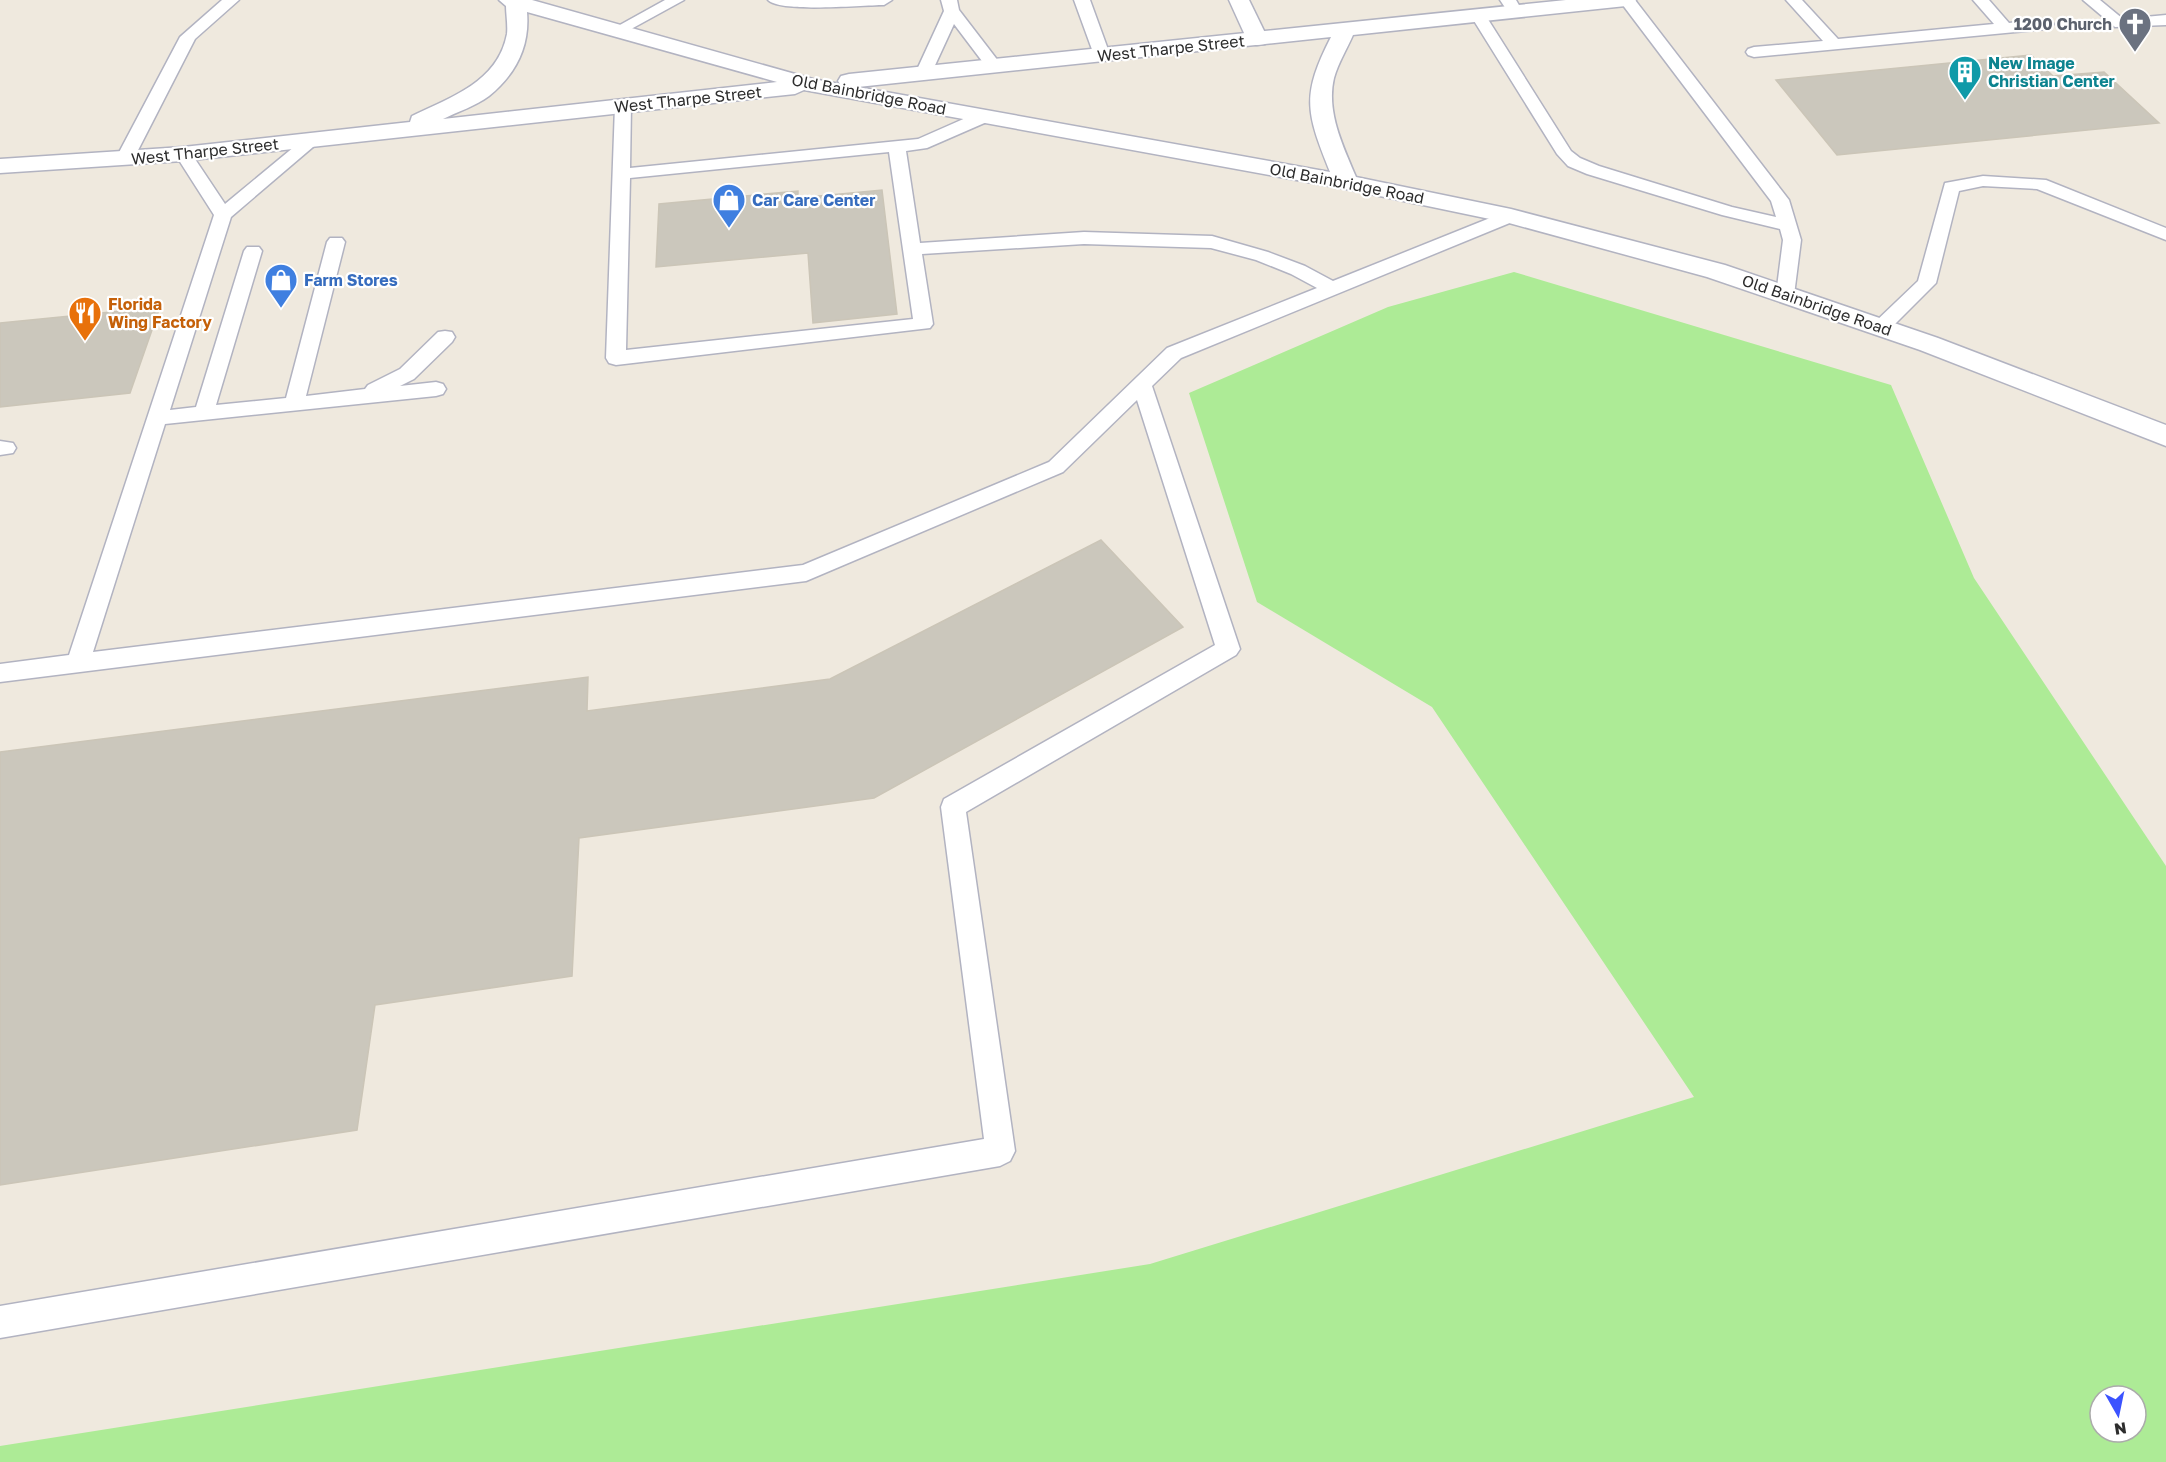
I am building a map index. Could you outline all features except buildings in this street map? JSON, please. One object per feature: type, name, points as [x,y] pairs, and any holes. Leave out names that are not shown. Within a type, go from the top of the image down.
[{"type":"main road","points":[[1239,0],[1257,39]]},
{"type":"main road","name":"West Tharpe Street","points":[[0,166],[124,160],[312,141],[811,85],[1479,16],[1511,6],[1627,0]]},
{"type":"main road","name":"Old Bainbridge Road","points":[[515,1],[811,85],[1346,182],[1511,216],[1716,271],[1929,344],[2166,436]]},
{"type":"main road","points":[[398,132],[480,92],[510,59],[518,32],[515,1]]},
{"type":"main road","points":[[1345,30],[1323,77],[1320,104],[1326,132],[1346,182]]},
{"type":"lane","points":[[124,160],[188,37],[231,0]]},
{"type":"lane","points":[[617,31],[676,0]]},
{"type":"lane","points":[[776,0],[801,2],[884,0]]},
{"type":"lane","points":[[1082,0],[1102,55]]},
{"type":"lane","points":[[1627,0],[1780,200],[1792,240],[1785,295]]},
{"type":"lane","points":[[1794,0],[1834,44]]},
{"type":"lane","points":[[1981,0],[2005,28]]},
{"type":"lane","points":[[2091,0],[2120,24],[2166,20]]},
{"type":"lane","points":[[950,6],[994,66]]},
{"type":"lane","points":[[923,74],[950,6]]},
{"type":"lane","points":[[1479,16],[1565,154],[1574,162],[1593,170],[1728,211],[1788,225]]},
{"type":"lane","points":[[1754,52],[2046,24]]},
{"type":"lane","points":[[623,106],[616,358],[923,324],[897,146]]},
{"type":"lane","points":[[621,174],[921,144],[983,117]]},
{"type":"lane","points":[[78,663],[223,215],[312,141]]},
{"type":"lane","points":[[183,154],[223,215]]},
{"type":"lane","points":[[1881,327],[1927,283],[1951,187],[1983,181],[2040,184],[2166,234]]},
{"type":"lane","points":[[0,673],[806,573],[1056,467],[1174,353],[1511,216]]},
{"type":"lane","points":[[912,249],[1084,238],[1212,242],[1299,270],[1333,289]]},
{"type":"lane","points":[[294,404],[336,242]]},
{"type":"lane","points":[[204,413],[253,251]]},
{"type":"lane","points":[[359,397],[408,374],[445,337]]},
{"type":"lane","points":[[0,1322],[1000,1151],[953,807],[1228,649],[1142,385]]},
{"type":"lane","points":[[157,418],[436,389]]},
{"type":"green space","points":[[1514,272],[1891,385],[1974,578],[2166,866],[2166,1462],[0,1462],[0,1446],[1150,1264],[1694,1097],[1432,707],[1257,602],[1189,393],[1388,307]]},
{"type":"place","name":"1200 Church","points":[[2135,53]]},
{"type":"place","name":"New Image Christian Center","points":[[1965,101]]},
{"type":"place","name":"Car Care Center","points":[[729,229]]},
{"type":"place","name":"Farm Stores","points":[[281,309]]},
{"type":"place","name":"Florida Wing Factory","points":[[85,342]]}]
